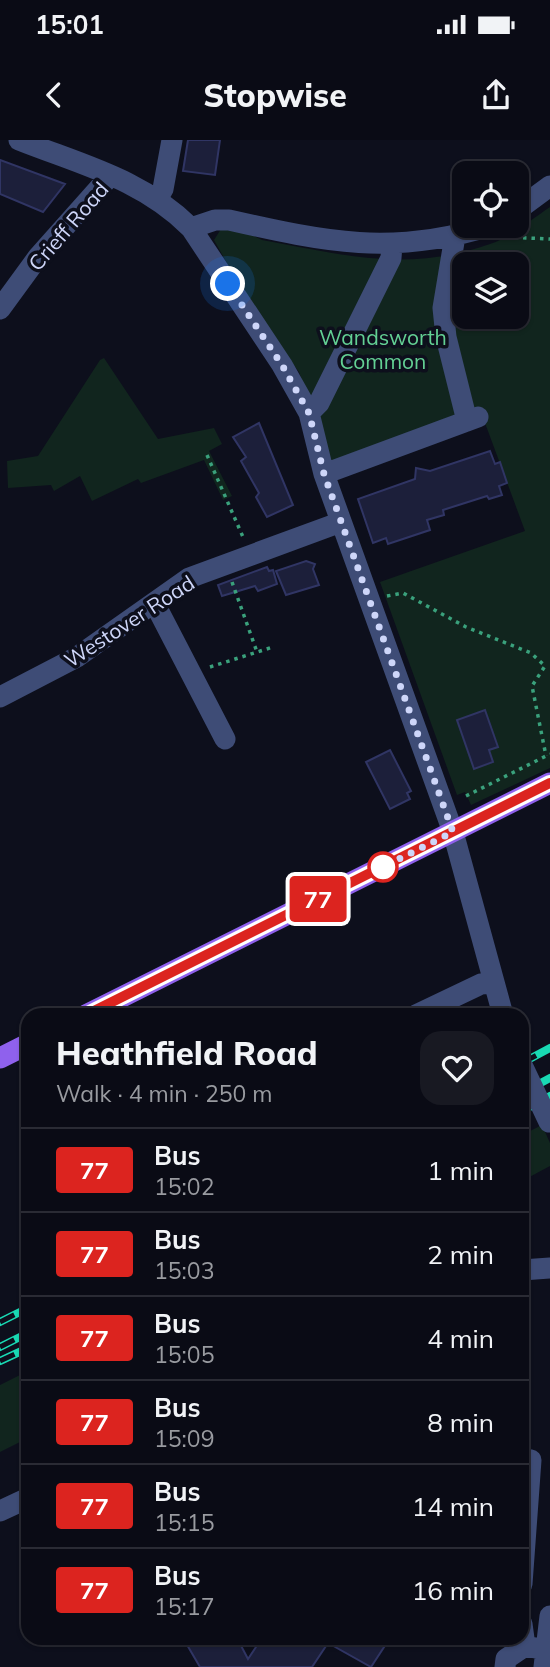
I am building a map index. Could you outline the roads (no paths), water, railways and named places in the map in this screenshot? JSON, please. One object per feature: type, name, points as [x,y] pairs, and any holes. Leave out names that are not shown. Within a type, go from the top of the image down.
[{"type":"main road","points":[[100,1008],[550,783]]},
{"type":"main road","points":[[0,1058],[21,1048]]},
{"type":"street","points":[[19,140],[158,198],[191,228],[282,365],[309,413],[324,474],[453,832],[501,1008]]},
{"type":"street","points":[[158,198],[163,189],[172,140]]},
{"type":"street","name":"Crieff Road","points":[[0,309],[38,257],[110,176]]},
{"type":"street","points":[[529,201],[550,186]]},
{"type":"street","points":[[191,228],[215,220],[229,220],[308,237],[392,245],[452,236]]},
{"type":"street","points":[[324,474],[473,419],[446,337],[443,308],[455,238]]},
{"type":"street","points":[[309,413],[319,403],[391,258],[392,245]]},
{"type":"street","name":"Westover Road","points":[[0,697],[77,657],[190,578],[341,522]]},
{"type":"street","points":[[155,604],[225,739]]},
{"type":"street","points":[[431,1008],[481,984],[494,983]]},
{"type":"street","points":[[529,1079],[550,1122]]},
{"type":"street","points":[[529,1270],[550,1268]]},
{"type":"street","points":[[529,1460],[529,1488]]},
{"type":"street","points":[[0,1511],[21,1501]]},
{"type":"street","points":[[538,1654],[550,1616]]},
{"type":"street","points":[[529,1637],[538,1654]]},
{"type":"street","points":[[505,1667],[506,1659],[538,1654]]},
{"type":"railway","points":[[529,1059],[550,1048]]},
{"type":"railway","points":[[529,1089],[550,1078]]},
{"type":"railway","points":[[529,1107],[550,1096]]},
{"type":"railway","points":[[0,1322],[21,1312]]},
{"type":"railway","points":[[0,1347],[21,1336]]},
{"type":"railway","points":[[0,1361],[21,1351]]},
{"type":"park label","name":"Wandsworth Common","points":[[383,349]]}]
